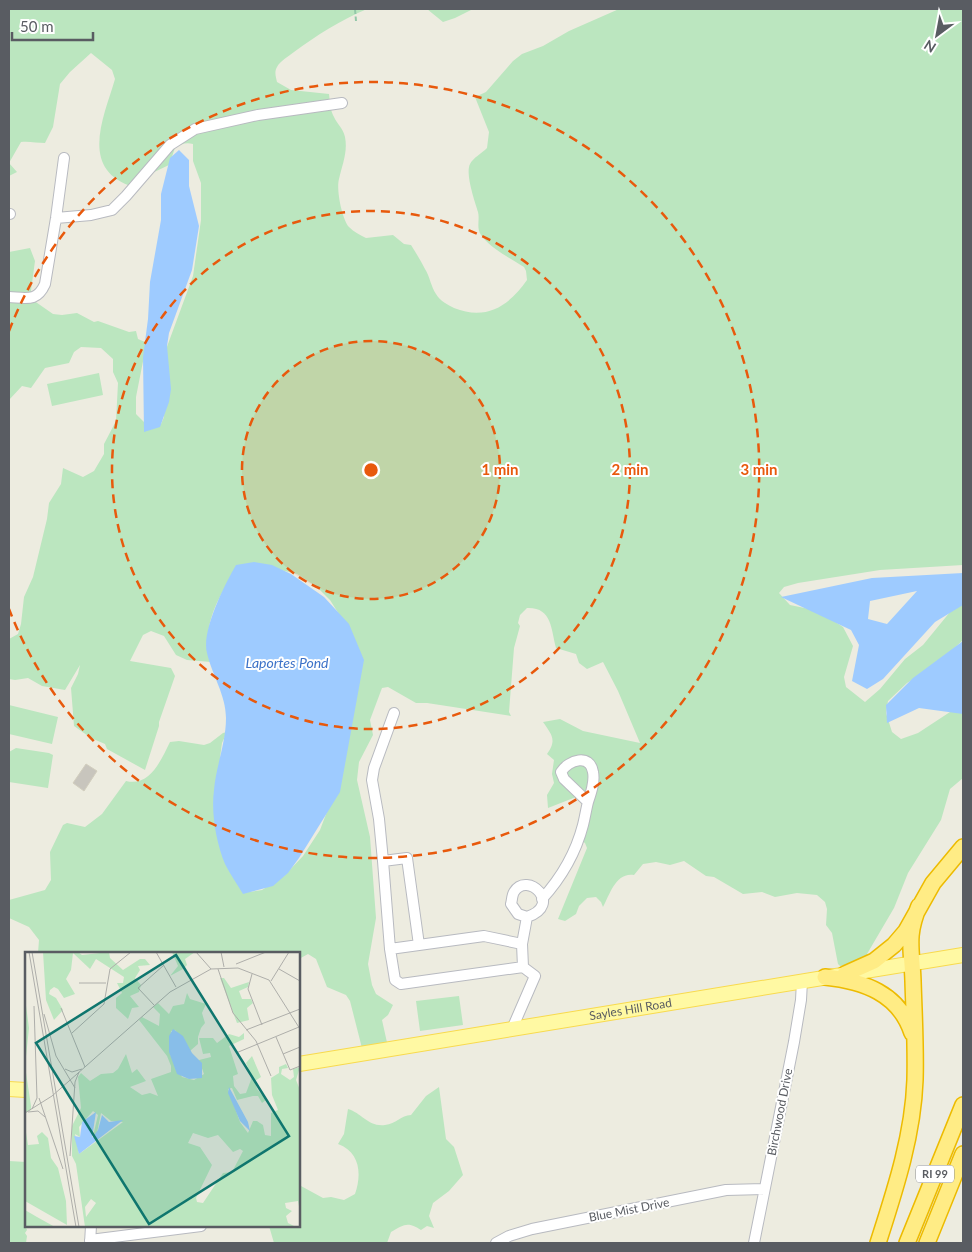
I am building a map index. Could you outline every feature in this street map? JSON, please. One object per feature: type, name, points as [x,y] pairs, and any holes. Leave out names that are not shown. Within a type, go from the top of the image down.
[{"type":"highway","points":[[845,974],[870,963],[888,951],[901,938],[933,883],[963,846]]},
{"type":"highway","points":[[878,1243],[908,1139],[914,1094],[915,1049],[910,944],[911,931],[919,906]]},
{"type":"highway","points":[[825,977],[863,985],[878,991],[890,999],[900,1009],[908,1022],[915,1049]]},
{"type":"highway","name":"RI 99","points":[[907,1243],[963,1104]]},
{"type":"highway","name":"RI 99","points":[[927,1243],[963,1154]]},
{"type":"main road","name":"Sayles Hill Road","points":[[300,1064],[963,955]]},
{"type":"main road","points":[[9,1089],[25,1090]]},
{"type":"street","points":[[56,218],[91,215],[112,210],[170,145],[195,130],[258,114],[342,104]]},
{"type":"street","points":[[9,296],[27,298],[37,296],[45,284],[64,158]]},
{"type":"street","points":[[394,713],[374,768],[372,780],[379,819],[390,949],[395,980],[401,984],[522,967],[535,976],[512,1029]]},
{"type":"street","points":[[542,899],[556,884],[578,840],[588,802]]},
{"type":"street","points":[[383,861],[407,858],[419,945]]},
{"type":"street","points":[[527,885],[536,888],[542,894],[543,905],[537,914],[527,917],[518,914],[511,904],[513,892],[520,886],[527,885]]},
{"type":"street","points":[[522,967],[522,944],[527,917]]},
{"type":"street","points":[[390,949],[484,936],[522,944]]},
{"type":"street","name":"Birchwood Drive","points":[[754,1243],[798,1022],[802,981]]},
{"type":"street","name":"Blue Mist Drive","points":[[496,1243],[514,1234],[542,1227],[726,1190],[764,1189]]},
{"type":"street","points":[[91,1227],[90,1242],[194,1227]]},
{"type":"path","points":[[355,9],[356,21]]},
{"type":"green space","points":[[9,9],[367,9],[329,28],[282,61],[276,71],[277,82],[291,90],[329,94],[330,106],[335,120],[343,131],[346,143],[338,190],[342,211],[349,227],[366,238],[393,235],[404,244],[411,245],[427,272],[434,291],[444,303],[466,312],[486,312],[504,304],[527,280],[524,267],[485,240],[479,229],[478,212],[471,188],[469,169],[471,162],[487,148],[489,132],[475,97],[486,92],[513,61],[522,54],[543,46],[569,31],[619,9],[963,9],[963,565],[880,570],[798,583],[784,587],[779,593],[790,605],[819,611],[843,627],[853,646],[844,677],[846,687],[865,702],[880,689],[905,659],[923,645],[950,612],[963,600],[963,640],[935,666],[907,683],[888,701],[886,713],[892,732],[901,739],[918,733],[950,712],[963,710],[963,778],[950,789],[941,820],[908,873],[894,908],[867,954],[867,960],[840,966],[838,964],[832,933],[826,925],[827,909],[825,902],[817,895],[797,893],[775,897],[762,892],[743,894],[714,877],[706,876],[684,861],[670,865],[656,862],[643,864],[634,875],[628,875],[618,880],[603,907],[596,897],[587,898],[579,906],[576,914],[565,921],[558,919],[587,848],[585,843],[577,838],[586,802],[576,797],[548,808],[547,795],[554,783],[552,774],[554,760],[547,754],[553,741],[543,722],[560,719],[583,731],[640,743],[618,691],[603,662],[587,669],[579,663],[576,654],[556,648],[546,615],[541,611],[527,608],[520,615],[518,623],[520,626],[514,648],[509,712],[511,716],[416,703],[388,687],[382,688],[370,720],[373,735],[359,762],[357,780],[370,837],[376,918],[368,964],[372,985],[376,994],[393,1005],[388,1015],[382,1020],[388,1047],[363,1052],[350,1001],[346,995],[327,987],[316,959],[308,954],[300,958],[300,952],[38,952],[39,940],[29,927],[9,918],[9,900],[45,890],[51,880],[50,852],[63,825],[67,823],[85,827],[102,814],[126,781],[142,780],[154,771],[170,742],[179,741],[204,745],[227,732],[222,743],[220,758],[223,808],[242,888],[249,892],[262,890],[284,876],[303,856],[320,830],[339,780],[349,630],[330,600],[317,587],[297,574],[281,570],[232,577],[218,600],[210,625],[208,645],[211,662],[187,660],[176,655],[164,636],[151,631],[143,635],[130,661],[171,668],[175,676],[145,770],[107,749],[105,744],[91,738],[74,726],[71,688],[80,665],[65,690],[42,686],[28,678],[9,679],[9,639],[18,634],[21,624],[24,597],[33,577],[49,503],[61,484],[63,468],[83,477],[94,471],[104,454],[104,444],[116,421],[118,383],[113,372],[113,359],[101,348],[81,347],[74,352],[69,363],[45,368],[31,388],[22,386],[9,400],[9,252],[30,248],[35,261],[30,298],[53,314],[77,313],[94,322],[98,321],[129,332],[136,331],[138,339],[147,341],[136,397],[136,414],[148,426],[161,424],[164,417],[165,394],[161,363],[193,276],[201,220],[201,183],[193,161],[193,144],[190,143],[179,145],[175,148],[169,165],[150,174],[134,187],[117,179],[106,168],[100,155],[99,141],[101,125],[115,79],[112,70],[91,53],[60,84],[53,127],[45,143],[21,142],[9,163]]},
{"type":"green space","points":[[427,9],[473,9],[443,22]]},
{"type":"green space","points":[[9,163],[17,172],[9,176]]},
{"type":"green space","points":[[99,373],[103,395],[52,406],[47,384]]},
{"type":"green space","points":[[9,705],[58,717],[52,744],[9,734]]},
{"type":"green space","points":[[16,748],[53,755],[48,788],[9,782],[9,752]]},
{"type":"green space","points":[[459,996],[463,1025],[420,1031],[416,1001]]},
{"type":"green space","points":[[439,1087],[446,1139],[454,1147],[463,1175],[449,1191],[433,1203],[429,1216],[434,1228],[427,1226],[421,1230],[409,1225],[403,1226],[391,1232],[387,1243],[274,1243],[269,1227],[300,1227],[301,1186],[323,1198],[331,1197],[344,1200],[355,1194],[358,1172],[355,1158],[351,1152],[338,1144],[344,1134],[348,1109],[374,1124],[385,1125],[404,1116],[411,1115],[426,1096]]},
{"type":"green space","points":[[9,1161],[25,1162],[24,1223],[27,1230],[25,1233],[27,1236],[26,1243],[9,1243]]},
{"type":"water","points":[[179,150],[189,160],[189,186],[199,226],[192,270],[169,333],[167,346],[171,389],[169,402],[160,427],[144,432],[143,357],[150,282],[161,220],[161,194],[170,158]]},
{"type":"water","name":"Laportes Pond","points":[[254,562],[272,565],[291,574],[324,597],[349,624],[364,660],[340,792],[288,873],[273,886],[243,894],[225,864],[215,827],[214,790],[226,718],[224,701],[209,661],[206,644],[207,633],[215,608],[236,565]]},
{"type":"water","points":[[963,573],[963,605],[935,622],[883,679],[867,689],[852,681],[859,645],[851,630],[781,597],[872,578]],"holes":[[[917,591],[887,624],[868,619],[870,601]]]},
{"type":"water","points":[[963,641],[963,714],[919,708],[887,723],[886,705],[913,678]]},
{"type":"building","points":[[86,764],[97,771],[84,791],[73,783]]}]
